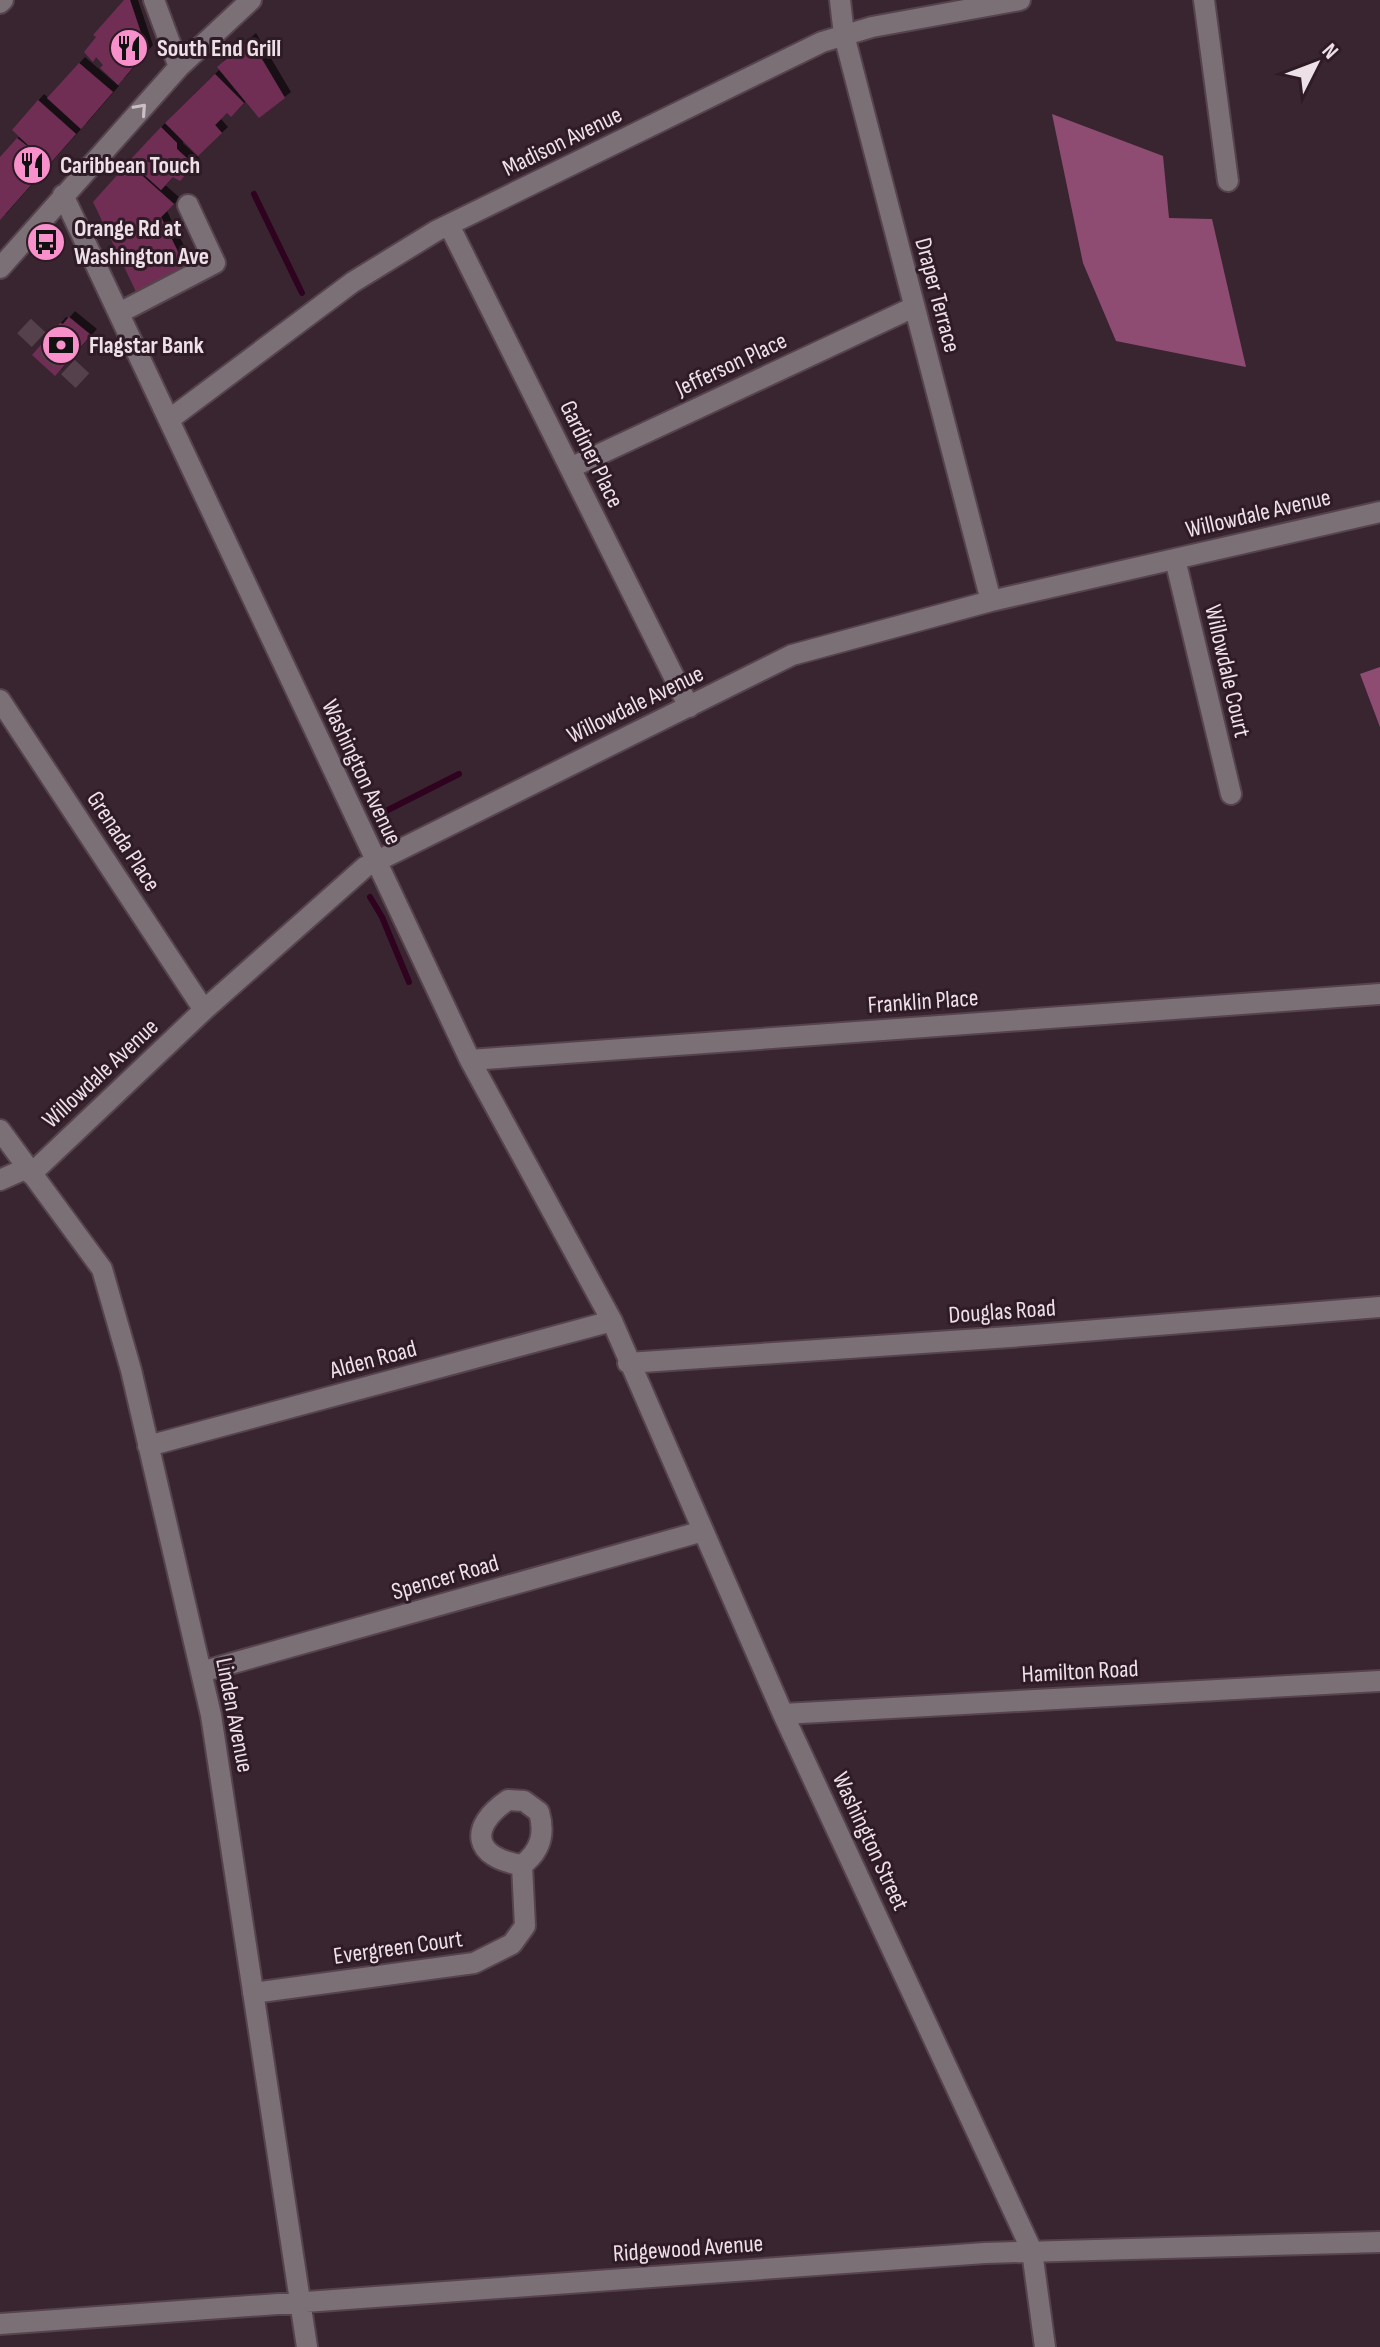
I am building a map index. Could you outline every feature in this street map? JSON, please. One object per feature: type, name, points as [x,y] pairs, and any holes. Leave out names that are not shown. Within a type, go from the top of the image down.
[{"type":"street","points":[[154,0],[179,67]]},
{"type":"street","points":[[0,268],[179,67],[251,0]]},
{"type":"street","name":"Draper Terrace","points":[[840,0],[844,35],[991,601]]},
{"type":"street","name":"Madison Avenue","points":[[170,419],[353,282],[449,225],[822,42],[872,27],[1020,0]]},
{"type":"street","points":[[1204,0],[1228,181]]},
{"type":"street","name":"Washington Avenue","points":[[63,195],[470,1060],[612,1321],[628,1363]]},
{"type":"street","points":[[119,313],[215,263],[188,205]]},
{"type":"street","name":"Gardiner Place","points":[[449,225],[689,707]]},
{"type":"street","name":"Jefferson Place","points":[[570,468],[914,307]]},
{"type":"street","name":"Willowdale Avenue","points":[[0,1180],[29,1171],[365,867],[792,655],[991,601],[1380,512]]},
{"type":"street","name":"Willowdale Court","points":[[1175,559],[1231,794]]},
{"type":"street","name":"Grenada Place","points":[[0,700],[204,1010]]},
{"type":"street","name":"Franklin Place","points":[[470,1060],[1380,994]]},
{"type":"street","name":"Linden Avenue","points":[[0,1130],[102,1269],[131,1370],[211,1715],[307,2347]]},
{"type":"street","name":"Douglas Road","points":[[628,1363],[1010,1337],[1380,1307]]},
{"type":"street","name":"Alden Road","points":[[148,1446],[612,1321]]},
{"type":"street","name":"Washington Street","points":[[628,1363],[783,1714],[1032,2251],[1045,2347]]},
{"type":"street","name":"Spencer Road","points":[[201,1672],[703,1531]]},
{"type":"street","name":"Hamilton Road","points":[[783,1714],[1380,1681]]},
{"type":"street","name":"Evergreen Court","points":[[253,1993],[474,1963],[495,1954],[512,1944],[525,1926],[522,1865]]},
{"type":"street","name":"Ridgewood Avenue","points":[[0,2324],[1032,2251],[1380,2242]]},
{"type":"shaded area","points":[[1052,114],[1163,156],[1169,218],[1212,219],[1246,367],[1116,341],[1083,263]]},
{"type":"shaded area","points":[[1380,667],[1380,727],[1360,674]]},
{"type":"building","points":[[124,0],[130,0],[147,51],[118,85],[100,68],[103,65],[96,57],[93,62],[84,52],[96,37],[93,35]]},
{"type":"building","points":[[250,39],[285,98],[259,118],[217,67]]},
{"type":"building","points":[[79,63],[113,92],[81,129],[47,98]]},
{"type":"building","points":[[215,74],[244,103],[231,117],[227,113],[215,125],[222,133],[198,156],[165,123]]},
{"type":"building","points":[[38,100],[76,134],[0,220],[0,157],[17,138],[31,149],[27,153],[32,159],[36,154],[45,161],[12,130]]},
{"type":"building","points":[[161,127],[194,165],[180,181],[173,177],[161,190],[129,161]]},
{"type":"building","points":[[128,163],[174,204],[161,217],[184,264],[182,271],[139,298],[93,202]]},
{"type":"building","name":"Flagstar Bank","points":[[69,317],[91,335],[55,376],[32,355]]},
{"type":"waterway","points":[[254,194],[302,293]]},
{"type":"waterway","points":[[386,811],[459,774]]},
{"type":"waterway","points":[[370,897],[382,917],[409,982]]},
{"type":"tunnel","points":[[24,326],[85,383]]},
{"type":"place","name":"South End Grill","points":[[129,48]]},
{"type":"place","name":"Caribbean Touch","points":[[32,165]]},
{"type":"place","name":"Orange Rd at Washington Ave","points":[[46,242]]},
{"type":"place","name":"Flagstar Bank","points":[[61,345]]}]
